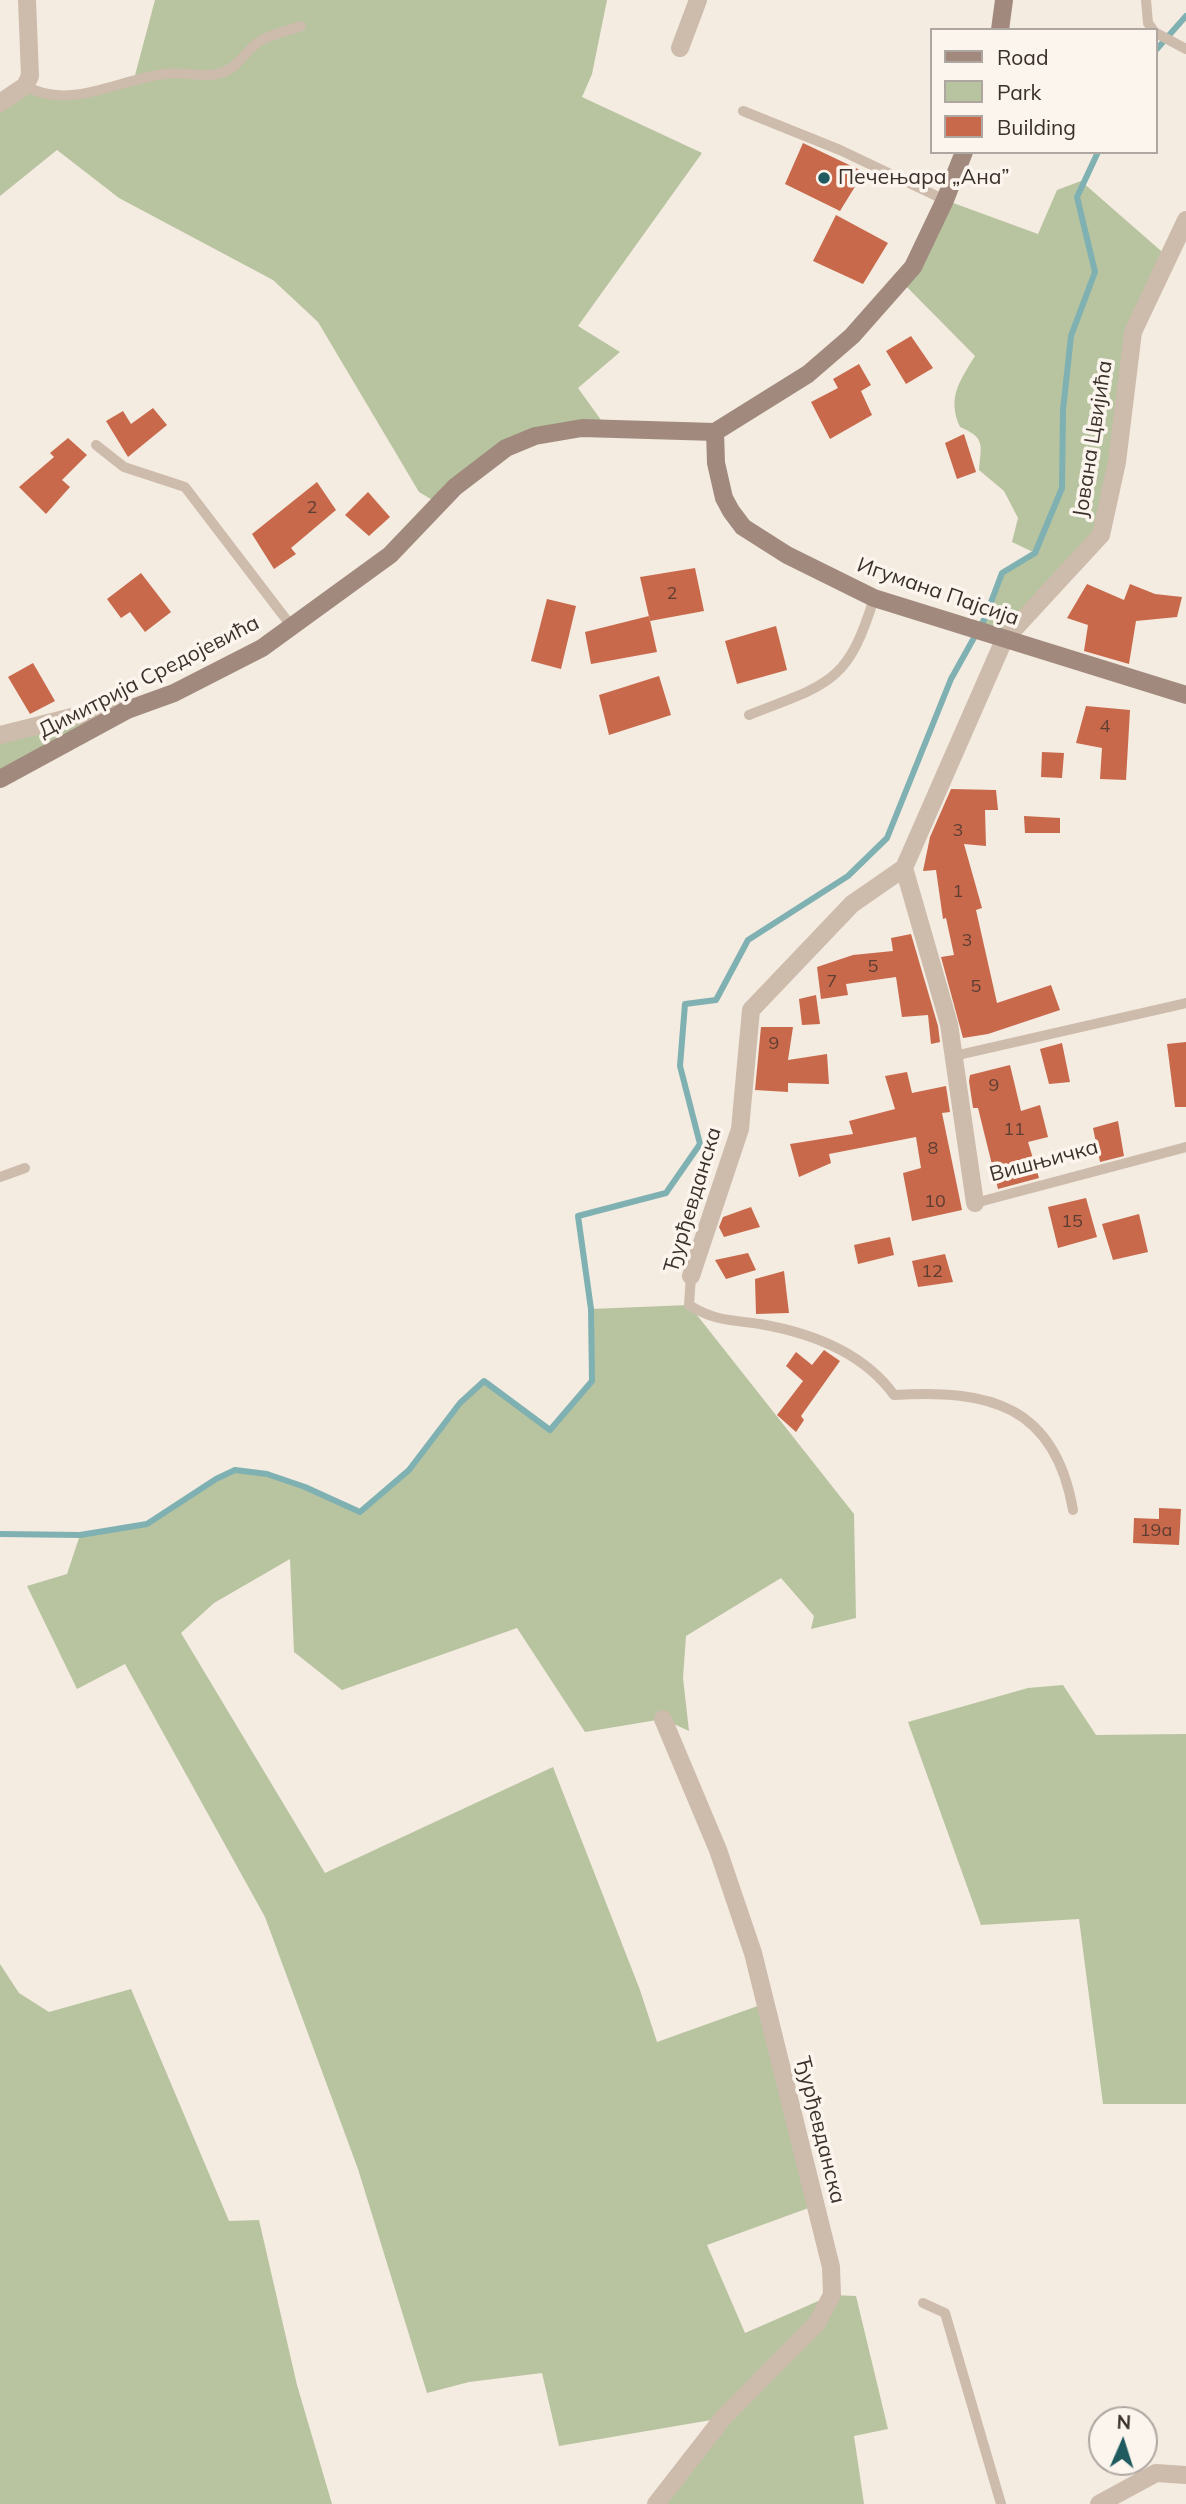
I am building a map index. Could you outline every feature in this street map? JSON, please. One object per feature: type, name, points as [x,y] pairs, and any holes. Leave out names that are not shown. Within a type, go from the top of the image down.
[{"type":"street","points":[[0,103],[25,86],[32,64],[27,0]]},
{"type":"street","points":[[680,48],[698,0]]},
{"type":"street","points":[[1000,28],[1004,0]]},
{"type":"street","points":[[715,432],[808,374],[852,336],[913,267],[963,154]]},
{"type":"street","name":"Јована Цвијића","points":[[1004,640],[1101,535],[1117,462],[1133,332],[1186,220]]},
{"type":"street","name":"Димитрија Средојевића","points":[[0,779],[127,710],[174,693],[262,648],[390,555],[454,487],[506,448],[535,436],[582,428],[715,432]]},
{"type":"street","name":"Игумана Пајсија","points":[[715,432],[716,463],[724,498],[743,527],[787,555],[874,598],[1186,695]]},
{"type":"street","points":[[904,868],[1004,640]]},
{"type":"street","points":[[8,733],[104,709],[127,710]]},
{"type":"street","name":"Вишњичка","points":[[904,868],[949,1024],[975,1203]]},
{"type":"street","name":"Ђурђевданска","points":[[691,1276],[740,1129],[751,1010],[852,905],[904,868]]},
{"type":"street","name":"Ђурђевданска","points":[[656,2504],[723,2418],[817,2323],[832,2295],[831,2267],[753,1953],[708,1825],[663,1719]]},
{"type":"street","points":[[1098,2504],[1156,2473],[1186,2475]]},
{"type":"lane","points":[[1146,0],[1148,23],[1152,28]]},
{"type":"lane","points":[[25,86],[46,95],[71,95],[102,91],[154,75],[221,74],[240,62],[260,40],[301,26]]},
{"type":"lane","points":[[1158,33],[1186,49]]},
{"type":"lane","points":[[743,111],[840,150],[945,200]]},
{"type":"lane","points":[[96,445],[124,467],[185,487],[292,627]]},
{"type":"lane","points":[[749,715],[817,688],[845,666],[862,639],[874,598]]},
{"type":"lane","points":[[0,723],[8,733]]},
{"type":"lane","points":[[954,1056],[1186,1003]]},
{"type":"lane","name":"Вишњичка","points":[[975,1203],[1186,1147]]},
{"type":"lane","points":[[0,1177],[25,1168]]},
{"type":"lane","name":"Ђурђевданска","points":[[691,1276],[689,1305],[709,1318],[800,1331],[847,1352],[885,1382],[894,1395],[930,1393],[967,1397],[1013,1409],[1044,1434],[1059,1462],[1073,1510]]},
{"type":"lane","points":[[923,2303],[945,2313],[1001,2504]]},
{"type":"green space","points":[[155,0],[607,0],[592,74],[582,97],[702,153],[578,326],[620,352],[578,388],[606,427],[535,436],[439,504],[419,492],[318,322],[273,280],[119,198],[57,150],[0,196],[0,103],[25,86],[60,95],[134,79]]},
{"type":"green space","points":[[1081,181],[1168,257],[1133,332],[1101,535],[1004,640],[978,630],[1002,573],[1035,553],[1012,542],[1018,518],[1004,491],[979,470],[980,443],[974,435],[960,427],[956,417],[957,390],[975,356],[901,281],[945,200],[1038,234],[1057,190]]},
{"type":"green space","points":[[127,710],[0,779],[0,735]]},
{"type":"green space","points":[[689,1305],[854,1514],[856,1618],[811,1629],[814,1616],[781,1578],[686,1636],[683,1678],[689,1731],[663,1719],[585,1732],[517,1628],[342,1690],[294,1652],[290,1559],[214,1603],[181,1633],[325,1873],[553,1767],[640,1990],[657,2042],[766,2003],[814,2206],[707,2245],[745,2333],[832,2295],[856,2296],[888,2429],[854,2436],[864,2504],[657,2504],[723,2418],[559,2446],[542,2373],[469,2382],[427,2393],[358,2169],[265,1917],[125,1664],[77,1689],[27,1586],[67,1574],[80,1535],[142,1526],[205,1484],[228,1473],[254,1471],[270,1474],[316,1491],[360,1512],[409,1470],[460,1403],[484,1381],[551,1429],[592,1381],[591,1309]]},
{"type":"green space","points":[[1063,1685],[1096,1735],[1186,1734],[1186,2104],[1103,2104],[1079,1919],[981,1925],[908,1722],[1028,1688]]},
{"type":"green space","points":[[0,1964],[19,1993],[49,2012],[131,1989],[229,2221],[259,2220],[297,2385],[332,2504],[0,2504]]},
{"type":"building","name":"Печењара „Ана”","points":[[803,143],[864,172],[840,211],[785,184]]},
{"type":"building","points":[[836,215],[888,243],[863,284],[813,261]]},
{"type":"building","points":[[911,336],[933,368],[906,384],[886,351]]},
{"type":"building","points":[[859,364],[871,385],[861,391],[872,415],[830,439],[811,402],[838,388],[833,379]]},
{"type":"building","points":[[153,408],[167,425],[128,457],[106,421],[123,411],[131,424]]},
{"type":"building","points":[[964,434],[976,472],[957,479],[945,443]]},
{"type":"building","points":[[68,438],[87,455],[62,480],[70,487],[46,514],[19,487],[54,457],[50,453]]},
{"type":"building","points":[[317,482],[336,510],[291,548],[296,554],[274,569],[252,534]]},
{"type":"building","points":[[368,492],[390,517],[369,536],[345,515]]},
{"type":"building","points":[[695,568],[704,611],[650,621],[640,577]]},
{"type":"building","points":[[141,573],[171,612],[145,632],[130,612],[121,618],[107,599]]},
{"type":"building","points":[[1087,584],[1124,600],[1130,584],[1155,594],[1182,597],[1177,617],[1136,621],[1129,664],[1084,651],[1088,625],[1067,618]]},
{"type":"building","points":[[547,599],[576,606],[561,669],[531,661]]},
{"type":"building","points":[[649,616],[657,652],[591,664],[585,632]]},
{"type":"building","points":[[776,626],[787,670],[737,684],[725,641]]},
{"type":"building","points":[[33,663],[55,701],[30,714],[8,677]]},
{"type":"building","points":[[659,676],[671,715],[609,735],[599,695]]},
{"type":"building","points":[[1086,706],[1130,710],[1126,780],[1100,779],[1102,748],[1076,743]]},
{"type":"building","points":[[1042,752],[1064,753],[1062,778],[1041,777]]},
{"type":"building","points":[[951,789],[996,790],[998,810],[985,810],[986,846],[964,844],[982,908],[976,910],[997,1003],[1051,985],[1060,1010],[988,1034],[963,1038],[941,957],[954,955],[946,918],[943,919],[936,870],[923,871],[930,837]]},
{"type":"building","points":[[1024,816],[1060,818],[1060,833],[1025,833]]},
{"type":"building","points":[[911,934],[938,1026],[940,1042],[931,1044],[928,1015],[902,1017],[896,977],[846,984],[848,995],[821,999],[817,967],[853,955],[893,951],[891,938]]},
{"type":"building","points":[[816,995],[820,1024],[802,1025],[799,999]]},
{"type":"building","points":[[761,1027],[793,1027],[788,1060],[827,1054],[829,1084],[788,1083],[788,1092],[755,1090]]},
{"type":"building","points":[[1186,1042],[1186,1107],[1175,1107],[1167,1044]]},
{"type":"building","points":[[1062,1043],[1070,1082],[1049,1084],[1040,1049]]},
{"type":"building","points":[[1010,1065],[1021,1111],[1040,1105],[1048,1137],[1028,1142],[1039,1178],[998,1189],[978,1108],[973,1108],[969,1081],[970,1075]]},
{"type":"building","points":[[907,1072],[912,1093],[946,1086],[950,1112],[942,1113],[962,1210],[912,1221],[903,1173],[921,1168],[916,1137],[829,1154],[831,1163],[799,1177],[790,1144],[853,1134],[849,1121],[895,1109],[885,1076]]},
{"type":"building","points":[[1118,1121],[1124,1156],[1100,1162],[1093,1128]]},
{"type":"building","points":[[1086,1198],[1097,1237],[1058,1248],[1048,1207]]},
{"type":"building","points":[[751,1207],[760,1227],[724,1237],[719,1227],[723,1217]]},
{"type":"building","points":[[1139,1214],[1148,1252],[1113,1260],[1102,1224]]},
{"type":"building","points":[[890,1237],[894,1255],[858,1264],[854,1245]]},
{"type":"building","points":[[748,1253],[756,1270],[726,1279],[715,1260]]},
{"type":"building","points":[[945,1254],[953,1282],[918,1287],[912,1261]]},
{"type":"building","points":[[784,1271],[789,1313],[756,1314],[755,1279]]},
{"type":"building","points":[[824,1350],[840,1361],[801,1416],[804,1420],[796,1432],[777,1415],[803,1381],[786,1366],[796,1352],[812,1365]]},
{"type":"building","points":[[1159,1508],[1181,1509],[1179,1545],[1133,1543],[1134,1518],[1159,1519]]},
{"type":"waterway","points":[[1158,48],[1186,16]]},
{"type":"waterway","points":[[0,1534],[80,1535],[147,1524],[216,1479],[235,1470],[267,1474],[305,1487],[360,1512],[409,1470],[460,1403],[484,1381],[550,1430],[592,1381],[591,1309],[578,1216],[666,1193],[700,1144],[680,1066],[685,1004],[716,1000],[748,940],[848,876],[887,838],[951,679],[985,618],[1002,573],[1035,553],[1062,488],[1063,410],[1071,336],[1095,272],[1077,197],[1097,154]]},
{"type":"place","name":"Печењара „Ана”","points":[[824,178]]}]
